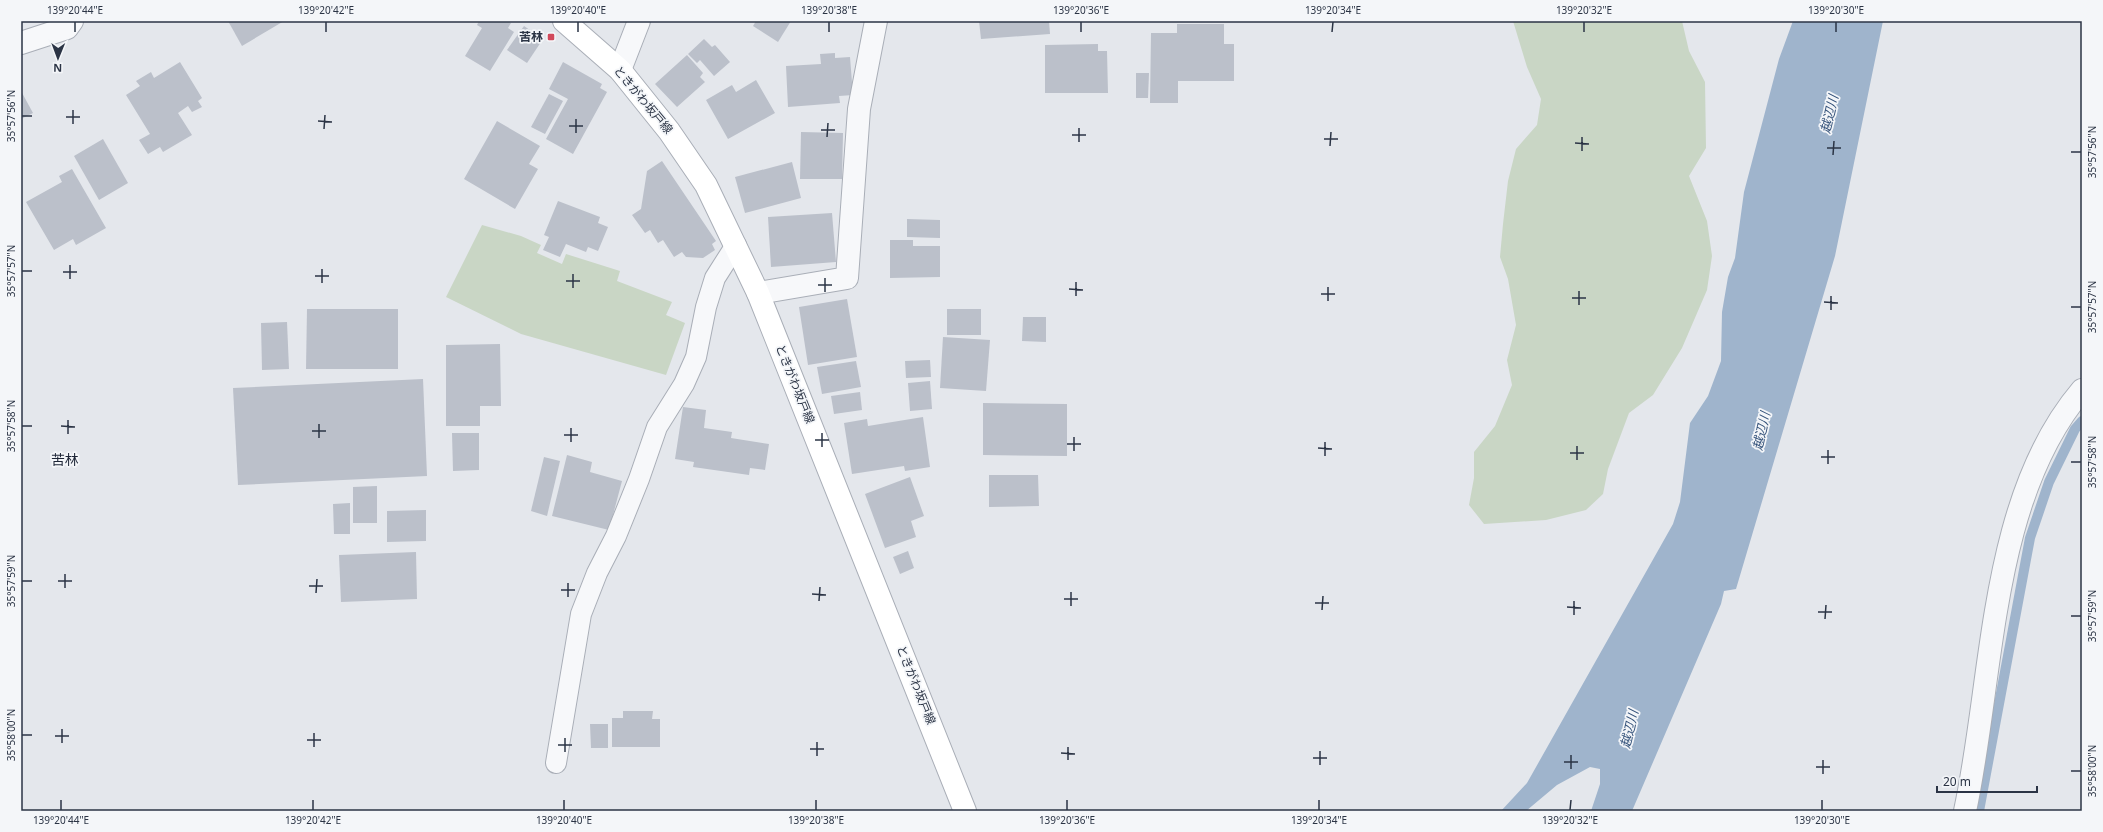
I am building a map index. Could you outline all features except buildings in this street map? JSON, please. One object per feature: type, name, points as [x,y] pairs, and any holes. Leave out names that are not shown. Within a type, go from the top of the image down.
[{"type":"main road","name":"ときがわ坂戸線","points":[[564,21],[620,70],[669,131],[706,185],[758,293],[965,811]]},
{"type":"street","points":[[21,43],[67,28],[72,21]]},
{"type":"street","points":[[620,70],[639,21]]},
{"type":"street","points":[[758,293],[847,278],[859,109],[876,21]]},
{"type":"street","points":[[1965,811],[1972,779],[1993,630],[2015,524],[2035,466],[2068,407],[2082,390]]},
{"type":"lane","points":[[556,763],[581,614],[596,573],[616,536],[657,427],[684,384],[696,357],[706,307],[715,278],[736,245]]},
{"type":"green space","points":[[1513,21],[1682,21],[1689,51],[1705,82],[1706,148],[1689,176],[1707,221],[1712,256],[1707,290],[1682,348],[1653,395],[1629,413],[1608,469],[1603,494],[1586,510],[1546,520],[1484,524],[1469,505],[1474,478],[1474,452],[1495,426],[1512,385],[1507,360],[1516,325],[1508,279],[1500,257],[1508,181],[1516,149],[1537,125],[1541,99],[1527,67]]},
{"type":"green space","points":[[482,225],[521,236],[541,245],[537,253],[562,264],[566,254],[620,271],[617,281],[672,302],[666,315],[685,323],[666,375],[521,334],[446,297]]},
{"type":"water","name":"越辺川","points":[[1793,21],[1883,21],[1835,256],[1736,589],[1724,591],[1721,604],[1632,811],[1591,811],[1600,784],[1600,769],[1590,767],[1557,785],[1526,811],[1501,811],[1527,783],[1673,524],[1680,502],[1690,423],[1708,396],[1721,361],[1722,312],[1728,277],[1735,258],[1744,192],[1779,59]]},
{"type":"waterway","points":[[1979,811],[2030,538],[2049,482],[2075,429],[2082,421]]},
{"type":"place","name":"苦林","points":[[551,37]]},
{"type":"district","name":"苦林","points":[[65,460]]}]
